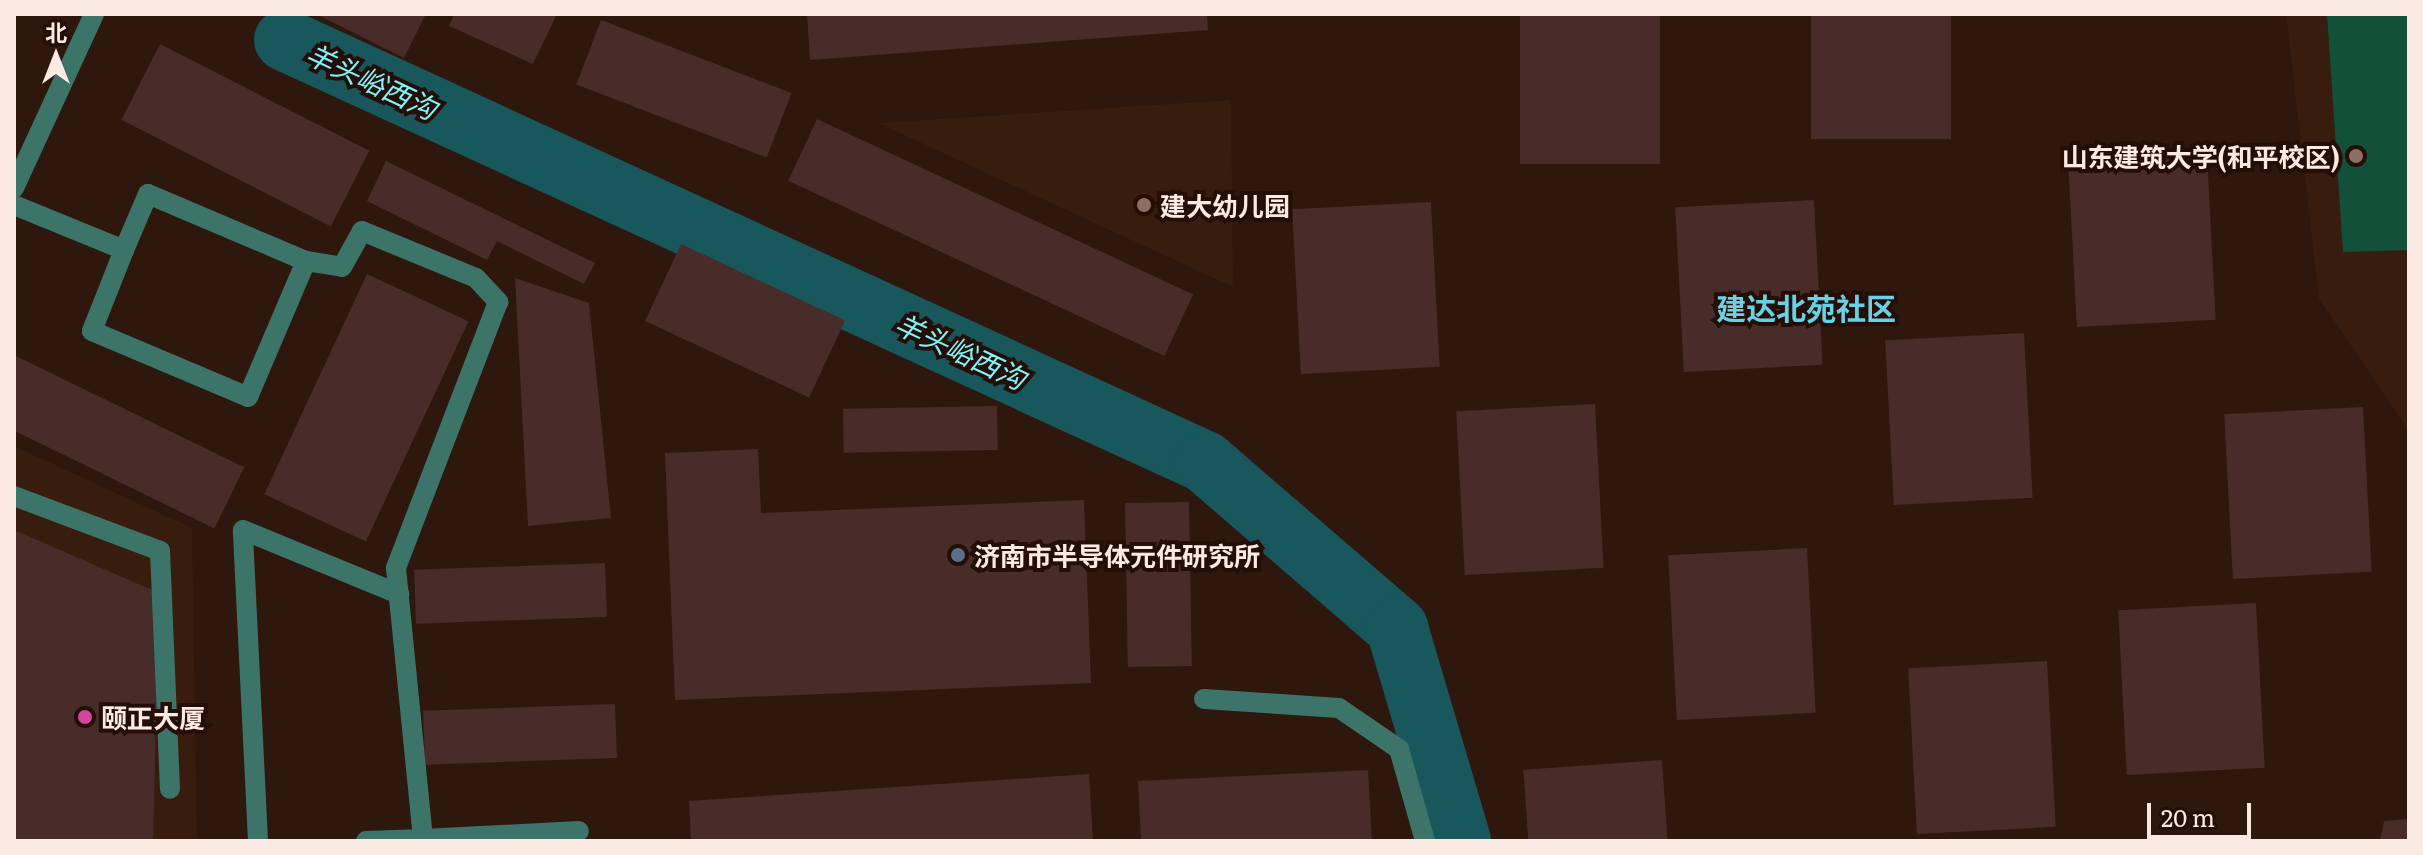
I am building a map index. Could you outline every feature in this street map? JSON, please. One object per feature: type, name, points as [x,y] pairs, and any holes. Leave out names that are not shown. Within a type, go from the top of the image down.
[{"type":"street","points":[[14,188],[94,14]]},
{"type":"street","points":[[306,261],[248,397],[92,331],[148,194],[306,261],[342,267],[362,231],[476,278],[498,302],[396,568],[423,839]]},
{"type":"street","points":[[14,205],[124,250]]},
{"type":"street","points":[[14,496],[160,551],[170,789]]},
{"type":"street","points":[[258,841],[243,530],[399,594]]},
{"type":"street","points":[[1204,699],[1339,708],[1399,749],[1425,841]]},
{"type":"street","points":[[366,841],[579,831]]},
{"type":"shaded area","name":"山东建筑大学(和平校区)","points":[[2286,14],[2409,14],[2409,431],[2319,299]]},
{"type":"shaded area","name":"建大幼儿园","points":[[1231,100],[1233,287],[878,123]]},
{"type":"shaded area","name":"颐正大厦","points":[[14,446],[192,528],[197,841],[14,841]]},
{"type":"green space","points":[[2327,14],[2409,14],[2409,250],[2343,252]]},
{"type":"building","points":[[316,14],[426,14],[404,58]]},
{"type":"building","points":[[454,14],[557,14],[533,64],[449,26]]},
{"type":"building","points":[[807,14],[1207,14],[1208,30],[810,60]]},
{"type":"building","points":[[1520,14],[1660,14],[1660,164],[1520,164]]},
{"type":"building","points":[[1811,14],[1951,14],[1951,139],[1811,139]]},
{"type":"building","points":[[601,20],[791,93],[767,158],[576,84]]},
{"type":"building","points":[[160,44],[369,151],[331,226],[121,120]]},
{"type":"building","points":[[817,119],[1193,294],[1164,356],[788,181]]},
{"type":"building","points":[[2207,155],[2216,320],[2077,327],[2068,162]]},
{"type":"building","points":[[386,161],[595,263],[584,284],[497,241],[487,260],[367,201]]},
{"type":"building","points":[[1814,200],[1823,365],[1684,372],[1675,207]]},
{"type":"building","points":[[1431,202],[1440,367],[1301,374],[1292,209]]},
{"type":"building","points":[[681,244],[845,320],[809,398],[645,321]]},
{"type":"building","points":[[367,274],[469,321],[366,542],[264,494]]},
{"type":"building","points":[[515,278],[589,303],[611,518],[528,526]]},
{"type":"building","points":[[2024,333],[2033,498],[1894,505],[1885,340]]},
{"type":"building","points":[[16,356],[244,467],[214,528],[14,431]]},
{"type":"building","points":[[1595,404],[1604,568],[1465,575],[1456,411]]},
{"type":"building","points":[[997,406],[998,450],[844,453],[843,409]]},
{"type":"building","points":[[2363,407],[2372,572],[2233,579],[2224,414]]},
{"type":"building","points":[[758,449],[761,513],[1084,500],[1091,683],[675,700],[665,453]]},
{"type":"building","points":[[1189,502],[1192,666],[1128,667],[1125,503]]},
{"type":"building","name":"颐正大厦","points":[[14,530],[159,593],[153,841],[14,841]]},
{"type":"building","points":[[1807,548],[1816,713],[1677,720],[1668,555]]},
{"type":"building","points":[[605,563],[607,617],[416,624],[414,570]]},
{"type":"building","points":[[2256,603],[2265,768],[2127,775],[2118,610]]},
{"type":"building","points":[[2047,661],[2056,827],[1917,834],[1908,668]]},
{"type":"building","points":[[615,704],[617,758],[425,765],[423,711]]},
{"type":"building","points":[[1662,760],[1668,841],[1528,841],[1523,770]]},
{"type":"building","points":[[1368,770],[1372,841],[1141,841],[1138,781]]},
{"type":"building","points":[[1089,774],[1093,841],[691,841],[689,801]]},
{"type":"building","points":[[2409,819],[2409,841],[2380,841],[2384,821]]},
{"type":"waterway","name":"羊头峪西沟","points":[[285,40],[1205,462],[1397,628],[1460,841]]},
{"type":"place","name":"山东建筑大学(和平校区)","points":[[2356,156]]},
{"type":"place","name":"建大幼儿园","points":[[1144,205]]},
{"type":"place","name":"济南市半导体元件研究所","points":[[958,555]]},
{"type":"place","name":"颐正大厦","points":[[85,717]]},
{"type":"district","name":"建达北苑社区","points":[[1806,307]]}]
